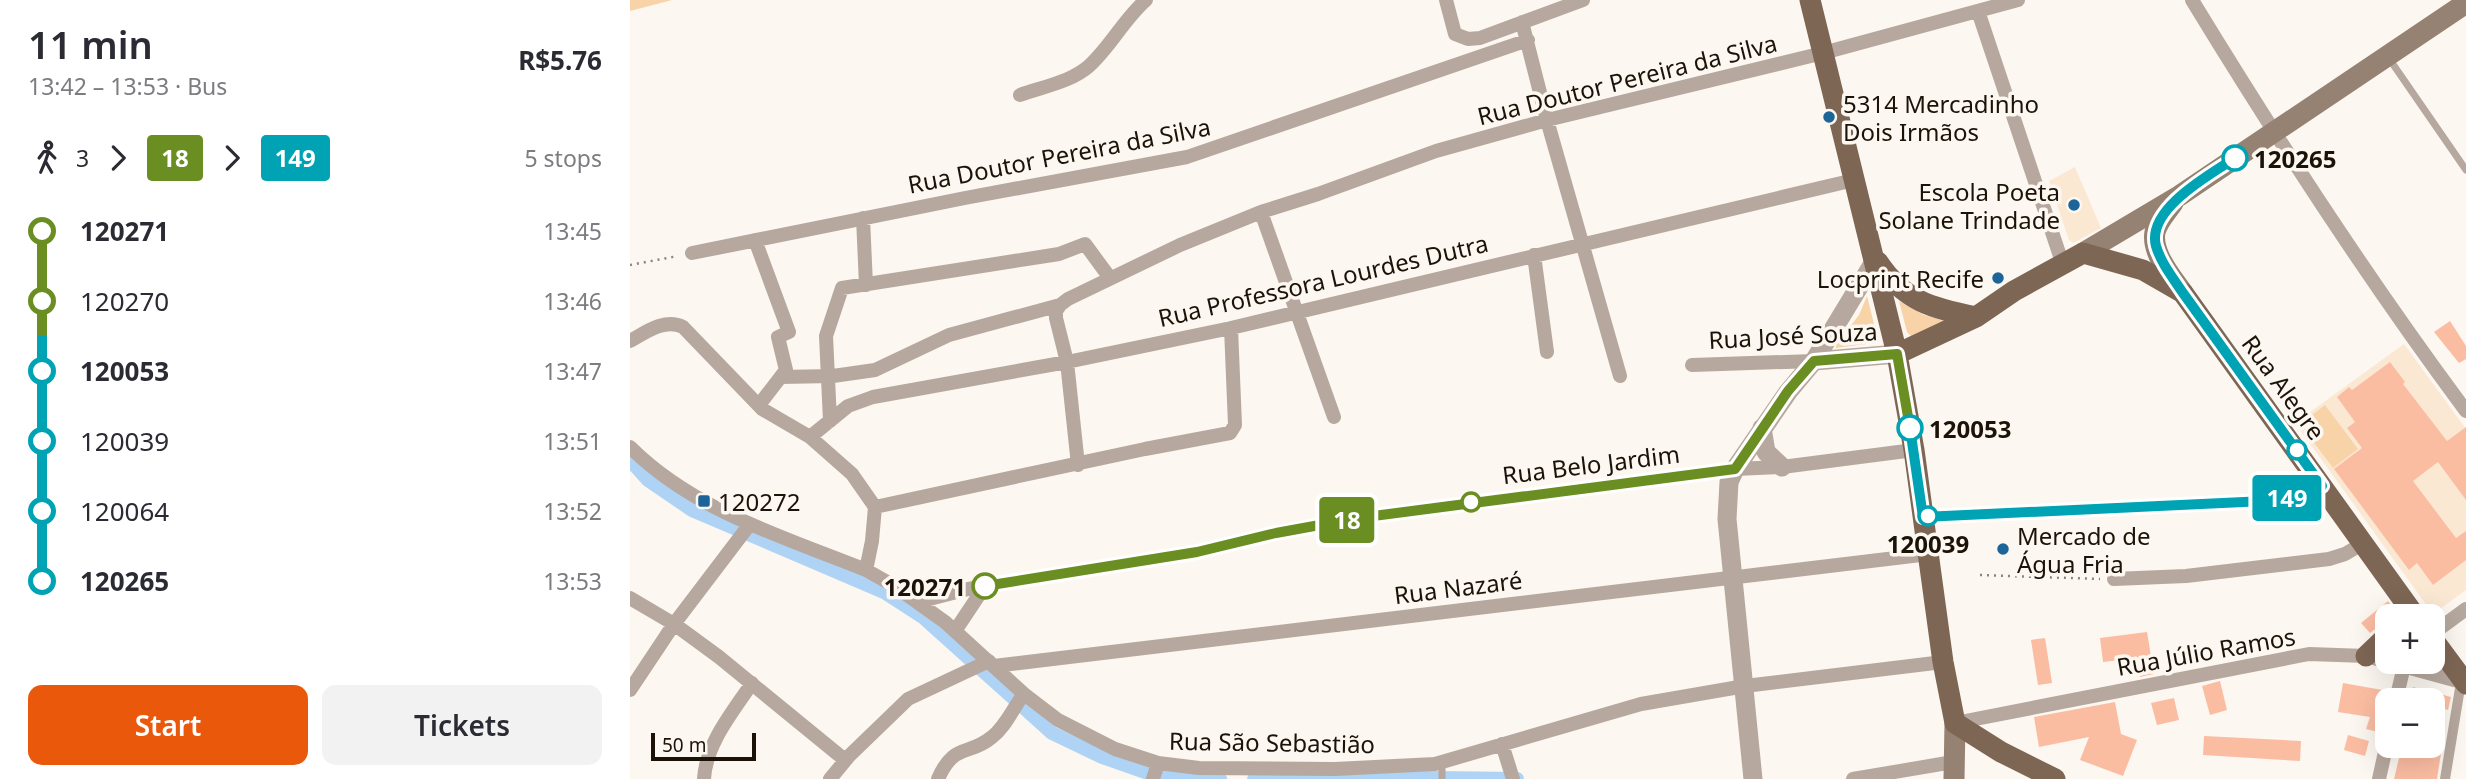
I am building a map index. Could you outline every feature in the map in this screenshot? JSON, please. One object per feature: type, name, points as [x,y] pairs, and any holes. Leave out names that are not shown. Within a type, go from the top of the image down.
[{"type":"main road","points":[[1810,0],[1897,354],[1914,450],[1943,663],[1955,723],[1954,771]]},
{"type":"main road","points":[[1897,354],[1976,317],[2014,291],[2179,196],[2466,3]]},
{"type":"main road","name":"Rua Alegre","points":[[2179,196],[2159,223],[2155,237],[2160,256],[2183,293],[2404,604]]},
{"type":"main road","name":"Rua Alegre","points":[[2083,253],[2143,270],[2183,293]]},
{"type":"main road","points":[[1873,257],[1890,281],[1908,295],[1943,309],[1976,317]]},
{"type":"main road","points":[[2365,656],[2375,647]]},
{"type":"main road","points":[[2445,655],[2464,683]]},
{"type":"main road","points":[[1955,723],[2001,752],[2056,779]]},
{"type":"street","points":[[1020,95],[1076,75],[1089,66],[1146,0]]},
{"type":"street","points":[[1446,0],[1455,34],[1461,38],[1525,31],[1583,0]]},
{"type":"street","name":"Rua Doutor Pereira da Silva","points":[[781,377],[827,376],[875,370],[949,335],[1058,308],[1110,278],[1180,245],[1261,212],[1436,151],[1547,120],[1824,53],[1978,11],[1995,3],[2018,0]]},
{"type":"street","points":[[2192,0],[2272,132],[2409,333],[2466,411]]},
{"type":"street","points":[[1978,11],[2063,265]]},
{"type":"street","points":[[1525,31],[1547,120],[1620,376]]},
{"type":"street","name":"Rua Doutor Pereira da Silva","points":[[692,253],[1187,157],[1525,31]]},
{"type":"street","name":"Rua Professora Lourdes Dutra","points":[[810,437],[848,406],[873,397],[1067,362],[1231,327],[1854,180]]},
{"type":"street","points":[[1261,212],[1334,417]]},
{"type":"street","points":[[863,218],[866,285]]},
{"type":"street","points":[[755,240],[789,332],[778,337],[786,370],[759,405]]},
{"type":"street","points":[[830,421],[826,336],[842,288],[1059,254],[1085,244],[1110,278]]},
{"type":"street","points":[[1534,255],[1547,352]]},
{"type":"street","points":[[1753,779],[1727,519],[1729,482],[1762,428],[1788,391],[1814,361],[1873,257]]},
{"type":"street","points":[[1058,308],[1056,318],[1067,362],[1078,465]]},
{"type":"street","points":[[630,341],[655,326],[677,324],[683,327],[759,405],[810,437],[852,474],[875,507],[866,570]]},
{"type":"street","points":[[875,507],[1145,449],[1223,436],[1234,429],[1235,425],[1231,327]]},
{"type":"street","name":"Rua José Souza","points":[[1692,365],[1814,361],[1897,354]]},
{"type":"street","points":[[1762,428],[1766,453],[1782,467]]},
{"type":"street","name":"Rua São Sebastião","points":[[630,447],[686,492],[746,530],[866,570],[918,602],[955,631],[991,663],[1019,701],[1155,770],[1199,768],[1236,774],[1344,774],[1420,766],[1641,704],[1745,686],[1943,663]]},
{"type":"street","name":"Rua Belo Jardim","points":[[918,602],[985,586],[1197,552],[1276,533],[1358,518],[1735,469],[1782,467],[1914,450]]},
{"type":"street","points":[[1923,517],[2265,501],[2290,498],[2322,486]]},
{"type":"street","points":[[630,690],[674,624],[746,530]]},
{"type":"street","points":[[2114,579],[2186,576],[2329,559],[2362,544]]},
{"type":"street","name":"Rua Nazaré","points":[[830,779],[845,760],[908,699],[991,663],[1734,579],[1929,554]]},
{"type":"street","points":[[955,631],[985,586]]},
{"type":"street","points":[[630,598],[674,624],[752,683],[845,760]]},
{"type":"street","points":[[2445,626],[2466,609]]},
{"type":"street","name":"Rua Júlio Ramos","points":[[1955,723],[2309,654],[2375,659]]},
{"type":"street","name":"Rua Júlio Ramos","points":[[2432,674],[2464,683]]},
{"type":"street","points":[[704,779],[707,758],[713,746],[752,683]]},
{"type":"street","points":[[2445,779],[2464,683]]},
{"type":"street","points":[[938,779],[954,754],[990,739],[1001,729],[1019,701]]},
{"type":"street","points":[[1502,744],[1513,776]]},
{"type":"street","points":[[2379,779],[2384,758]]},
{"type":"street","points":[[1853,779],[1954,771]]},
{"type":"lane","points":[[2388,57],[2466,170]]},
{"type":"lane","points":[[1442,762],[1442,779]]},
{"type":"path","points":[[630,265],[692,253]]},
{"type":"path","points":[[1980,575],[2114,579]]},
{"type":"shaded area","points":[[630,0],[672,0],[630,11]]},
{"type":"shaded area","name":"Escola Poeta Solane Trindade","points":[[2075,167],[2101,228],[2073,243],[2069,240],[2049,181]]},
{"type":"shaded area","points":[[1867,296],[1878,340],[1874,343],[1836,348],[1859,315]]},
{"type":"shaded area","points":[[1899,301],[1924,315],[1948,322],[1912,337],[1907,332]]},
{"type":"shaded area","points":[[2404,344],[2466,429],[2466,590],[2445,605],[2426,604],[2295,423]]},
{"type":"shaded area","points":[[2325,405],[2358,449],[2333,468],[2300,424]]},
{"type":"building","points":[[2450,321],[2466,346],[2466,359],[2459,363],[2434,332]]},
{"type":"building","points":[[2390,362],[2405,382],[2403,384],[2447,441],[2466,427],[2466,500],[2438,462],[2413,481],[2456,538],[2466,531],[2466,560],[2433,585],[2417,563],[2409,570],[2334,469],[2362,448],[2347,428],[2355,422],[2337,397],[2349,387],[2352,390]]},
{"type":"building","points":[[2375,612],[2375,629],[2370,633],[2361,623]]},
{"type":"building","points":[[2147,632],[2154,674],[2140,677],[2137,658],[2103,662],[2100,638]]},
{"type":"building","points":[[2045,638],[2052,683],[2038,685],[2031,640]]},
{"type":"building","points":[[2220,681],[2227,710],[2210,715],[2202,686]]},
{"type":"building","points":[[2343,683],[2375,689],[2375,731],[2366,729],[2370,717],[2338,712]]},
{"type":"building","points":[[2445,695],[2451,697],[2448,710],[2445,709]]},
{"type":"building","points":[[2174,698],[2179,720],[2157,725],[2151,703]]},
{"type":"building","points":[[2115,702],[2121,734],[2137,740],[2123,776],[2080,760],[2089,737],[2039,747],[2034,717]]},
{"type":"building","points":[[2348,735],[2369,741],[2365,756],[2344,750]]},
{"type":"building","points":[[2204,736],[2301,741],[2300,761],[2203,755]]},
{"type":"building","points":[[2399,758],[2440,758],[2437,779],[2394,779]]},
{"type":"waterway","points":[[630,460],[648,480],[692,510],[884,592],[924,618],[1052,733],[1102,757],[1148,773],[1220,779]]},
{"type":"waterway","points":[[1254,779],[1517,779]]},
{"type":"bus line","name":"149","points":[[1910,428],[1923,517],[2265,501],[2290,498],[2322,486],[2183,293],[2155,244],[2155,230],[2179,196],[2235,158]]},
{"type":"bus line","name":"18","points":[[985,586],[1197,552],[1276,533],[1358,518],[1735,469],[1788,391],[1814,361],[1897,354],[1910,428]]},
{"type":"place","name":"5314 Mercadinho Dois Irmãos","points":[[1829,117]]},
{"type":"place","name":"120265","points":[[2235,158]]},
{"type":"place","name":"Escola Poeta Solane Trindade","points":[[2074,205]]},
{"type":"place","name":"Locprint Recife","points":[[1998,278]]},
{"type":"place","name":"120053","points":[[1910,428]]},
{"type":"place","name":"120272","points":[[704,501]]},
{"type":"place","name":"120039","points":[[1928,516]]},
{"type":"place","name":"Mercado de Água Fria","points":[[2003,549]]},
{"type":"place","name":"120271","points":[[985,586]]}]
